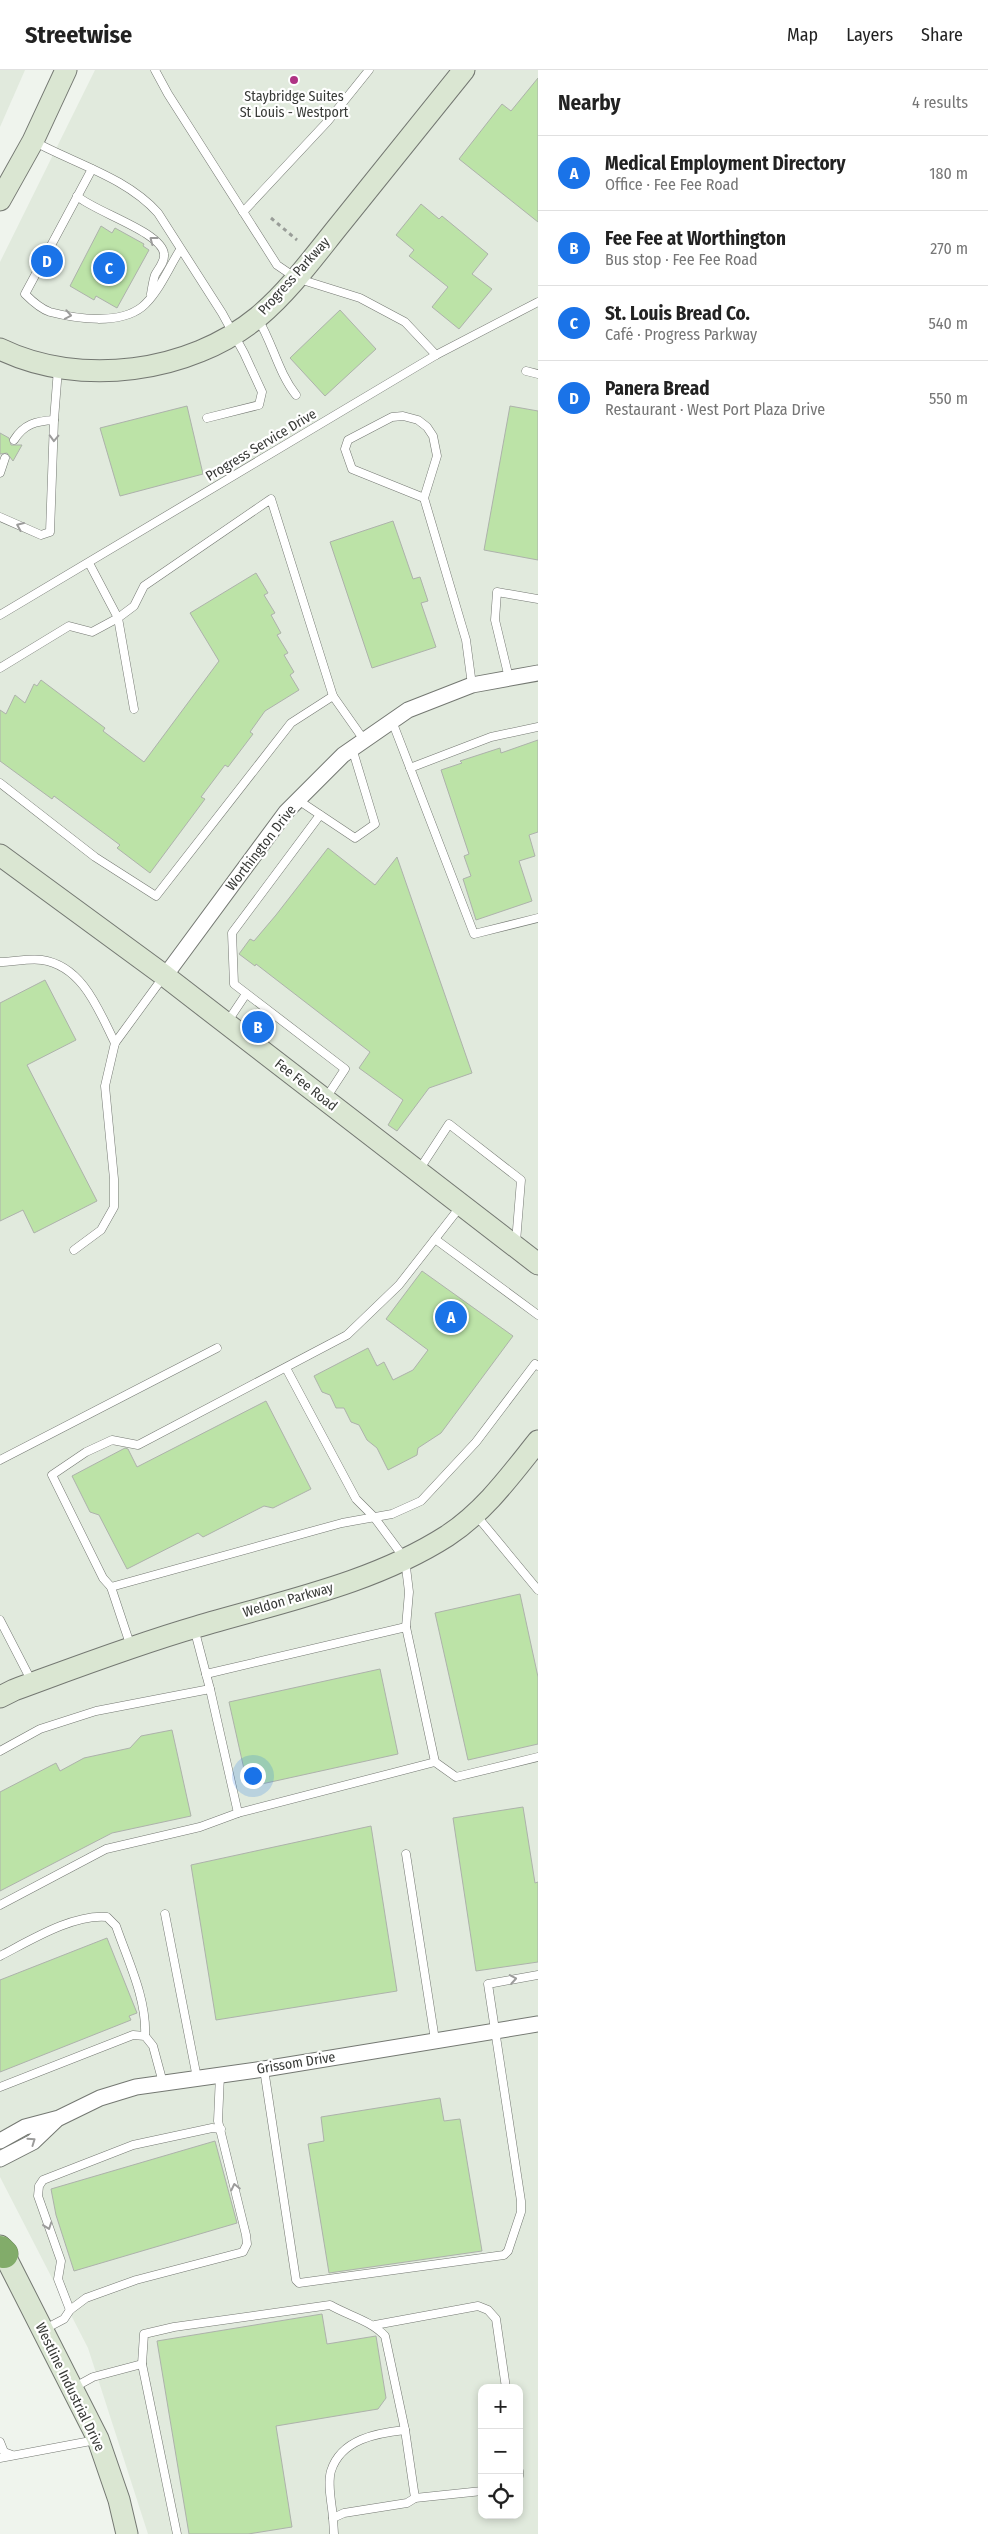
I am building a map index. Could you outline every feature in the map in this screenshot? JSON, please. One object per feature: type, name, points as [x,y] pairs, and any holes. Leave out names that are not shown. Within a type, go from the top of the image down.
[{"type":"street","points":[[0,200],[33,141],[66,70]]},
{"type":"street","name":"Progress Parkway","points":[[0,349],[59,366],[87,371],[114,371],[184,357],[232,334],[256,318],[296,278],[460,71]]},
{"type":"street","name":"Worthington Drive","points":[[165,976],[286,812],[343,755],[408,710],[472,685],[538,673]]},
{"type":"street","name":"Fee Fee Road","points":[[0,855],[165,976],[538,1264]]},
{"type":"street","name":"Weldon Parkway","points":[[0,1697],[32,1683],[131,1647],[350,1582],[405,1558],[447,1536],[490,1501],[538,1441]]},
{"type":"street","name":"Grissom Drive","points":[[0,2141],[25,2127],[59,2118],[100,2098],[136,2087],[264,2069],[538,2024]]},
{"type":"street","name":"Grissom Drive","points":[[0,2158],[32,2142],[59,2118]]},
{"type":"street","name":"Westline Industrial Drive","points":[[1,2250],[44,2330],[98,2440],[119,2500],[127,2534]]},
{"type":"lane","points":[[155,70],[168,94],[277,265],[296,278],[360,298],[405,322],[436,355]]},
{"type":"lane","points":[[243,212],[328,121],[370,70]]},
{"type":"lane","points":[[33,141],[92,169],[145,198],[158,213],[222,313],[254,371],[262,392],[262,399],[259,405],[207,418]]},
{"type":"lane","points":[[92,169],[25,294],[48,311],[80,317],[129,316],[144,306],[180,250]]},
{"type":"lane","points":[[77,196],[100,212],[121,220],[159,241],[165,253],[155,276],[150,298]]},
{"type":"lane","name":"Progress Service Drive","points":[[0,616],[436,355],[538,302]]},
{"type":"lane","points":[[256,318],[268,336],[281,373],[296,395]]},
{"type":"lane","points":[[0,518],[41,535],[50,532],[54,420],[59,366]]},
{"type":"lane","points":[[526,371],[538,374]]},
{"type":"lane","points":[[424,498],[352,469],[345,448],[348,440],[392,417],[403,416],[418,420],[427,427],[433,436],[438,456],[424,498],[466,640],[472,685]]},
{"type":"lane","points":[[14,440],[26,426],[41,420],[54,420]]},
{"type":"lane","points":[[0,473],[5,458]]},
{"type":"lane","points":[[0,668],[69,626],[92,632],[118,618],[134,606],[144,586],[271,499],[332,696],[358,744],[376,824],[355,838],[298,800]]},
{"type":"lane","points":[[89,563],[118,618],[134,709]]},
{"type":"lane","points":[[509,678],[495,620],[497,592],[538,600]]},
{"type":"lane","points":[[0,782],[95,857],[156,896],[291,723],[332,696]]},
{"type":"lane","points":[[392,721],[474,934],[538,918]]},
{"type":"lane","points":[[410,768],[491,737],[538,726]]},
{"type":"lane","points":[[320,815],[232,933],[234,984],[345,1069],[324,1099]]},
{"type":"lane","points":[[0,962],[42,960],[69,969],[91,996],[115,1043]]},
{"type":"lane","points":[[74,1250],[100,1230],[114,1207],[114,1179],[106,1086],[115,1043],[165,976]]},
{"type":"lane","points":[[226,1023],[246,994]]},
{"type":"lane","points":[[418,1171],[448,1124],[514,1174],[521,1180],[516,1247]]},
{"type":"lane","points":[[131,1647],[111,1587],[103,1578],[52,1476],[86,1452],[112,1440],[138,1445],[347,1335],[400,1285],[462,1205]]},
{"type":"lane","points":[[435,1239],[538,1315]]},
{"type":"lane","points":[[0,1460],[217,1348]]},
{"type":"lane","points":[[111,1587],[342,1523],[392,1514],[421,1502],[476,1442],[537,1363]]},
{"type":"lane","points":[[286,1368],[356,1499],[374,1517],[405,1558],[409,1592],[406,1627],[435,1762],[456,1777],[538,1757]]},
{"type":"lane","points":[[475,1513],[538,1590]]},
{"type":"lane","points":[[0,1620],[32,1683]]},
{"type":"lane","points":[[194,1627],[238,1813]]},
{"type":"lane","points":[[206,1674],[406,1627]]},
{"type":"lane","points":[[0,1751],[40,1729],[96,1711],[210,1689]]},
{"type":"lane","points":[[0,1905],[106,1849],[200,1827],[238,1813],[435,1762]]},
{"type":"lane","points":[[406,1854],[435,2040]]},
{"type":"lane","points":[[165,1914],[197,2078]]},
{"type":"lane","points":[[0,1956],[46,1933],[92,1916],[107,1917],[116,1926],[142,2003],[145,2036],[153,2046],[163,2083]]},
{"type":"lane","points":[[264,2069],[296,2280],[300,2283],[504,2255],[508,2252],[521,2212],[521,2200],[488,1984],[538,1975]]},
{"type":"lane","points":[[0,2087],[133,2035],[145,2036]]},
{"type":"lane","points":[[44,2330],[64,2319],[70,2310],[86,2298],[136,2280],[243,2252],[247,2244],[246,2235],[218,2121],[220,2075]]},
{"type":"lane","points":[[70,2310],[58,2279],[61,2262],[38,2196],[39,2186],[43,2180],[133,2145],[203,2130],[221,2129]]},
{"type":"lane","points":[[177,2534],[142,2364],[144,2334],[174,2327],[330,2305],[347,2315],[374,2325],[385,2336],[405,2430],[415,2498]]},
{"type":"lane","points":[[374,2325],[478,2306],[488,2310],[496,2319],[505,2384]]},
{"type":"lane","points":[[73,2388],[94,2377],[142,2364]]},
{"type":"lane","points":[[334,2534],[331,2472],[339,2456],[353,2444],[376,2434],[405,2430]]},
{"type":"lane","points":[[0,2458],[98,2440]]},
{"type":"lane","points":[[0,2442],[4,2452],[14,2456]]},
{"type":"lane","points":[[333,2518],[344,2513],[407,2503],[415,2498],[478,2492]]},
{"type":"path","points":[[271,218],[297,240]]},
{"type":"shaded area","points":[[0,70],[25,70],[0,127]]},
{"type":"shaded area","points":[[95,70],[538,70],[538,2534],[148,2534],[88,2348],[0,2177],[0,262]]},
{"type":"building","points":[[538,78],[538,222],[459,159],[502,104],[511,111]]},
{"type":"building","points":[[421,204],[439,219],[442,216],[488,254],[472,274],[492,289],[459,329],[432,307],[448,287],[409,256],[414,250],[396,235]]},
{"type":"building","points":[[101,226],[112,233],[115,228],[144,244],[143,246],[149,250],[117,308],[96,296],[94,300],[70,286]]},
{"type":"building","points":[[340,310],[376,349],[325,396],[290,358]]},
{"type":"building","points":[[187,406],[203,474],[120,496],[100,428]]},
{"type":"building","points":[[510,406],[538,411],[538,560],[484,550]]},
{"type":"building","points":[[0,433],[9,438],[11,445],[22,445],[13,461],[7,453],[0,454]]},
{"type":"building","points":[[393,521],[413,579],[420,577],[428,601],[421,603],[436,647],[372,668],[330,542]]},
{"type":"building","points":[[256,573],[268,593],[264,595],[275,613],[271,615],[281,633],[277,635],[288,653],[284,655],[294,672],[290,675],[299,690],[265,711],[250,732],[253,734],[228,767],[225,765],[201,797],[205,799],[150,873],[117,848],[120,845],[54,796],[52,799],[0,761],[0,710],[6,714],[15,695],[25,703],[34,684],[37,686],[41,680],[105,728],[103,731],[144,762],[219,661],[190,613]]},
{"type":"building","points":[[538,740],[538,832],[529,835],[535,856],[519,861],[532,901],[476,920],[463,879],[471,876],[464,856],[469,854],[441,770],[462,763],[460,761],[500,748],[501,753]]},
{"type":"building","points":[[328,848],[375,885],[397,857],[472,1073],[429,1088],[397,1131],[388,1125],[403,1100],[359,1068],[370,1052],[256,964],[255,966],[239,954],[250,939],[254,941],[276,915]]},
{"type":"building","points":[[45,980],[76,1040],[27,1065],[97,1201],[34,1233],[23,1210],[0,1221],[0,1003]]},
{"type":"building","points":[[422,1271],[513,1336],[441,1433],[418,1448],[417,1455],[388,1470],[377,1448],[367,1440],[359,1425],[351,1422],[344,1408],[336,1408],[330,1395],[322,1392],[314,1376],[368,1348],[377,1366],[384,1362],[393,1380],[413,1370],[428,1350],[386,1319]]},
{"type":"building","points":[[266,1401],[311,1489],[273,1508],[264,1506],[203,1537],[198,1533],[127,1569],[99,1515],[90,1512],[72,1476],[125,1448],[128,1449],[137,1467]]},
{"type":"building","points":[[520,1594],[538,1677],[538,1744],[468,1760],[435,1613]]},
{"type":"building","points":[[380,1669],[398,1754],[248,1787],[229,1702]]},
{"type":"building","points":[[172,1730],[191,1816],[112,1833],[0,1891],[0,1792],[56,1763],[60,1771],[84,1758],[130,1748],[141,1736]]},
{"type":"building","points":[[523,1807],[535,1883],[538,1882],[538,1962],[476,1971],[453,1818]]},
{"type":"building","points":[[371,1826],[397,1991],[216,2020],[191,1865]]},
{"type":"building","points":[[107,1938],[137,2013],[129,2016],[131,2020],[0,2072],[0,1980]]},
{"type":"building","points":[[440,2098],[444,2121],[460,2119],[482,2251],[329,2273],[308,2144],[324,2141],[321,2117]]},
{"type":"building","points":[[215,2141],[237,2223],[74,2271],[56,2215],[51,2189]]},
{"type":"building","points":[[322,2314],[327,2344],[376,2336],[386,2398],[378,2409],[276,2426],[292,2527],[248,2534],[189,2534],[157,2341]]},
{"type":"place","name":"Staybridge Suites St Louis - Westport","points":[[294,80]]},
{"type":"place","name":"Panera Bread","points":[[47,261]]},
{"type":"place","name":"St. Louis Bread Co.","points":[[109,268]]},
{"type":"place","name":"Fee Fee at Worthington","points":[[258,1027]]},
{"type":"place","name":"Medical Employment Directory","points":[[451,1317]]}]
